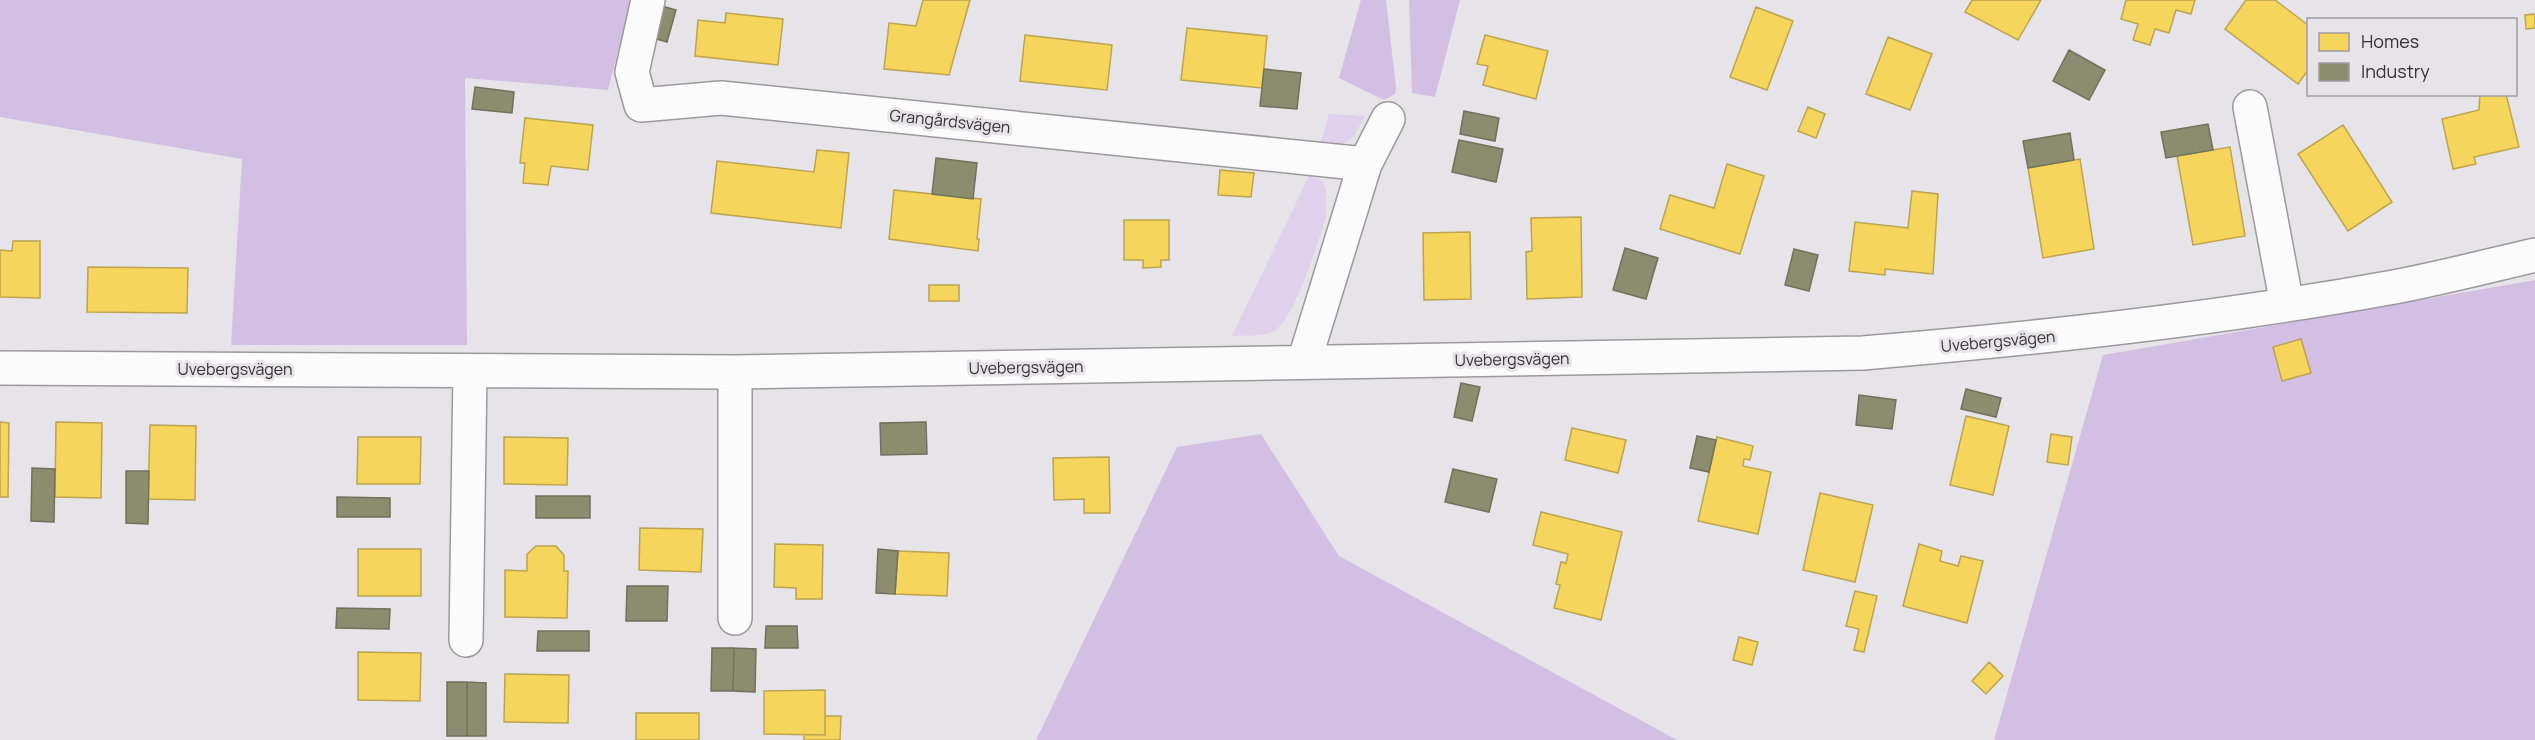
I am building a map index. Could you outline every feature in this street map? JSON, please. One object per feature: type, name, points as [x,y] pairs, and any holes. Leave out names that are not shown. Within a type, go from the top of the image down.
[{"type":"street","name":"Grangårdsvägen","points":[[648,0],[632,72],[641,105],[721,98],[1365,164]]},
{"type":"street","points":[[2250,107],[2287,305]]},
{"type":"street","points":[[1305,362],[1365,164],[1388,119]]},
{"type":"street","name":"Uvebergsvägen","points":[[0,368],[735,372],[1863,353],[2047,337],[2287,305],[2396,287],[2535,255]]},
{"type":"street","points":[[465,640],[470,371]]},
{"type":"street","points":[[735,372],[735,618]]},
{"type":"shaded area","points":[[0,0],[631,0],[608,90],[465,78],[467,345],[231,345],[242,159],[0,117]]},
{"type":"shaded area","points":[[1361,0],[1386,0],[1396,87],[1395,94],[1384,100],[1339,78]]},
{"type":"shaded area","points":[[1409,0],[1460,0],[1435,97],[1412,93]]},
{"type":"shaded area","points":[[1329,114],[1365,116],[1354,136],[1338,147],[1320,145]]},
{"type":"shaded area","points":[[1309,176],[1323,181],[1326,190],[1326,218],[1290,312],[1282,324],[1270,333],[1232,336]]},
{"type":"shaded area","points":[[2535,280],[2535,740],[1994,740],[2103,355]]},
{"type":"shaded area","points":[[1261,434],[1339,556],[1677,740],[1036,740],[1177,447]]},
{"type":"building: Homes","points":[[923,0],[970,0],[949,75],[884,69],[889,23],[916,26]]},
{"type":"building: Homes","points":[[1972,0],[2041,0],[2018,40],[1965,12]]},
{"type":"building: Homes","points":[[2126,0],[2195,0],[2191,14],[2176,10],[2169,33],[2155,29],[2150,45],[2133,40],[2138,24],[2121,19]]},
{"type":"building: Homes","points":[[2246,0],[2275,0],[2307,24],[2307,71],[2298,84],[2225,29]]},
{"type":"building: Homes","points":[[1756,7],[1793,21],[1767,90],[1730,77]]},
{"type":"building: Homes","points":[[726,13],[783,19],[778,65],[695,56],[698,20],[725,23]]},
{"type":"building: Homes","points":[[2535,14],[2535,28],[2526,29],[2525,15]]},
{"type":"building: Homes","points":[[1187,28],[1267,36],[1262,88],[1181,80]]},
{"type":"building: Homes","points":[[1025,35],[1112,45],[1107,90],[1020,81]]},
{"type":"building: Homes","points":[[1485,35],[1548,51],[1536,99],[1483,85],[1488,66],[1477,64]]},
{"type":"building: Homes","points":[[1888,37],[1932,54],[1910,110],[1866,94]]},
{"type":"building: Homes","points":[[2480,96],[2506,96],[2519,147],[2474,157],[2476,164],[2453,169],[2442,119],[2479,110]]},
{"type":"building: Homes","points":[[1808,107],[1825,114],[1816,138],[1798,131]]},
{"type":"building: Homes","points":[[525,118],[593,125],[588,170],[551,166],[548,185],[523,183],[525,163],[520,163]]},
{"type":"building: Homes","points":[[2343,125],[2392,202],[2348,231],[2298,154]]},
{"type":"building: Homes","points":[[2230,147],[2245,236],[2193,245],[2177,156]]},
{"type":"building: Homes","points":[[817,150],[849,153],[841,228],[711,213],[717,161],[814,172]]},
{"type":"building: Homes","points":[[2080,159],[2094,249],[2043,258],[2028,168]]},
{"type":"building: Homes","points":[[1727,164],[1764,176],[1740,254],[1660,229],[1670,195],[1714,208]]},
{"type":"building: Homes","points":[[1220,170],[1254,173],[1251,197],[1218,195]]},
{"type":"building: Homes","points":[[894,190],[981,199],[978,251],[889,239]]},
{"type":"building: Homes","points":[[1912,191],[1938,194],[1933,274],[1885,269],[1885,275],[1849,271],[1855,222],[1908,228]]},
{"type":"building: Homes","points":[[1581,217],[1582,297],[1527,299],[1526,252],[1532,251],[1531,218]]},
{"type":"building: Homes","points":[[1124,220],[1169,220],[1169,260],[1161,260],[1161,267],[1143,268],[1143,260],[1124,260]]},
{"type":"building: Homes","points":[[1470,232],[1471,299],[1424,300],[1423,233]]},
{"type":"building: Homes","points":[[13,241],[40,241],[40,298],[0,297],[0,250],[12,251]]},
{"type":"building: Homes","points":[[88,267],[188,268],[187,313],[87,312]]},
{"type":"building: Homes","points":[[929,285],[959,285],[959,301],[929,301]]},
{"type":"building: Homes","points":[[2301,339],[2311,373],[2282,381],[2273,347]]},
{"type":"building: Homes","points":[[1966,416],[2009,426],[1993,495],[1950,485]]},
{"type":"building: Homes","points":[[0,422],[9,423],[8,497],[0,497]]},
{"type":"building: Homes","points":[[56,422],[102,423],[101,498],[55,497]]},
{"type":"building: Homes","points":[[150,425],[196,426],[195,500],[148,499]]},
{"type":"building: Homes","points":[[1572,428],[1626,440],[1618,473],[1565,460]]},
{"type":"building: Homes","points":[[2051,434],[2072,437],[2068,465],[2047,462]]},
{"type":"building: Homes","points":[[358,437],[421,437],[420,484],[357,484]]},
{"type":"building: Homes","points":[[504,437],[568,438],[567,485],[504,484]]},
{"type":"building: Homes","points":[[1717,437],[1753,446],[1750,460],[1744,459],[1743,466],[1771,472],[1758,534],[1698,521]]},
{"type":"building: Homes","points":[[1109,457],[1110,513],[1084,513],[1084,499],[1054,500],[1053,458]]},
{"type":"building: Homes","points":[[1820,493],[1873,505],[1855,582],[1803,570]]},
{"type":"building: Homes","points":[[1541,512],[1622,532],[1601,620],[1554,608],[1560,585],[1556,584],[1561,562],[1566,563],[1568,554],[1533,545]]},
{"type":"building: Homes","points":[[640,528],[703,529],[701,572],[639,570]]},
{"type":"building: Homes","points":[[775,544],[823,545],[822,599],[796,599],[796,588],[774,587]]},
{"type":"building: Homes","points":[[1919,544],[1942,551],[1940,561],[1958,566],[1961,556],[1983,561],[1967,623],[1903,606]]},
{"type":"building: Homes","points":[[536,546],[556,546],[564,555],[564,571],[568,571],[567,618],[505,617],[505,570],[527,571],[527,554]]},
{"type":"building: Homes","points":[[358,549],[421,549],[421,596],[358,596]]},
{"type":"building: Homes","points":[[898,551],[949,553],[947,596],[895,594]]},
{"type":"building: Homes","points":[[1855,591],[1877,596],[1864,652],[1854,650],[1859,629],[1846,626]]},
{"type":"building: Homes","points":[[1739,637],[1758,642],[1752,665],[1733,660]]},
{"type":"building: Homes","points":[[358,652],[421,653],[420,701],[358,700]]},
{"type":"building: Homes","points":[[1989,662],[2003,676],[1986,694],[1972,681]]},
{"type":"building: Homes","points":[[505,674],[569,675],[568,723],[504,722]]},
{"type":"building: Homes","points":[[825,690],[825,735],[764,734],[764,691]]},
{"type":"building: Homes","points":[[636,713],[699,713],[699,740],[636,740]]},
{"type":"building: Homes","points":[[825,716],[841,716],[840,740],[804,740],[804,735],[825,735]]},
{"type":"building: Industry","points":[[655,4],[676,10],[667,42],[646,36]]},
{"type":"building: Industry","points":[[2069,50],[2105,70],[2089,100],[2053,81]]},
{"type":"building: Industry","points":[[1264,69],[1301,73],[1297,109],[1260,106]]},
{"type":"building: Industry","points":[[475,87],[514,92],[512,113],[472,109]]},
{"type":"building: Industry","points":[[1464,111],[1499,118],[1495,141],[1460,134]]},
{"type":"building: Industry","points":[[2208,124],[2213,150],[2166,158],[2161,132]]},
{"type":"building: Industry","points":[[2070,133],[2074,160],[2028,168],[2023,141]]},
{"type":"building: Industry","points":[[1459,140],[1503,149],[1496,182],[1452,172]]},
{"type":"building: Industry","points":[[936,158],[977,163],[973,199],[932,194]]},
{"type":"building: Industry","points":[[1625,248],[1658,258],[1646,299],[1613,290]]},
{"type":"building: Industry","points":[[1794,249],[1818,255],[1809,291],[1785,285]]},
{"type":"building: Industry","points":[[1461,383],[1480,387],[1472,421],[1454,417]]},
{"type":"building: Industry","points":[[1966,389],[2001,398],[1996,417],[1961,409]]},
{"type":"building: Industry","points":[[1859,395],[1896,400],[1892,429],[1856,425]]},
{"type":"building: Industry","points":[[926,422],[927,454],[881,455],[880,423]]},
{"type":"building: Industry","points":[[1697,436],[1716,440],[1709,472],[1690,468]]},
{"type":"building: Industry","points":[[32,468],[55,469],[54,522],[31,521]]},
{"type":"building: Industry","points":[[1453,469],[1497,479],[1489,512],[1445,502]]},
{"type":"building: Industry","points":[[126,471],[149,471],[148,524],[126,523]]},
{"type":"building: Industry","points":[[536,496],[590,496],[590,518],[536,518]]},
{"type":"building: Industry","points":[[337,497],[390,498],[390,517],[337,517]]},
{"type":"building: Industry","points":[[878,549],[898,551],[895,594],[876,593]]},
{"type":"building: Industry","points":[[627,586],[668,586],[667,621],[626,621]]},
{"type":"building: Industry","points":[[337,608],[390,609],[389,629],[336,628]]},
{"type":"building: Industry","points":[[766,626],[797,626],[798,648],[765,648]]},
{"type":"building: Industry","points":[[538,631],[589,631],[589,651],[537,651]]},
{"type":"building: Industry","points":[[712,648],[734,648],[733,691],[711,691]]},
{"type":"building: Industry","points":[[734,648],[756,649],[755,692],[733,691]]},
{"type":"building: Industry","points":[[447,682],[467,682],[467,736],[447,736]]},
{"type":"building: Industry","points":[[467,682],[486,683],[486,736],[467,736]]}]
